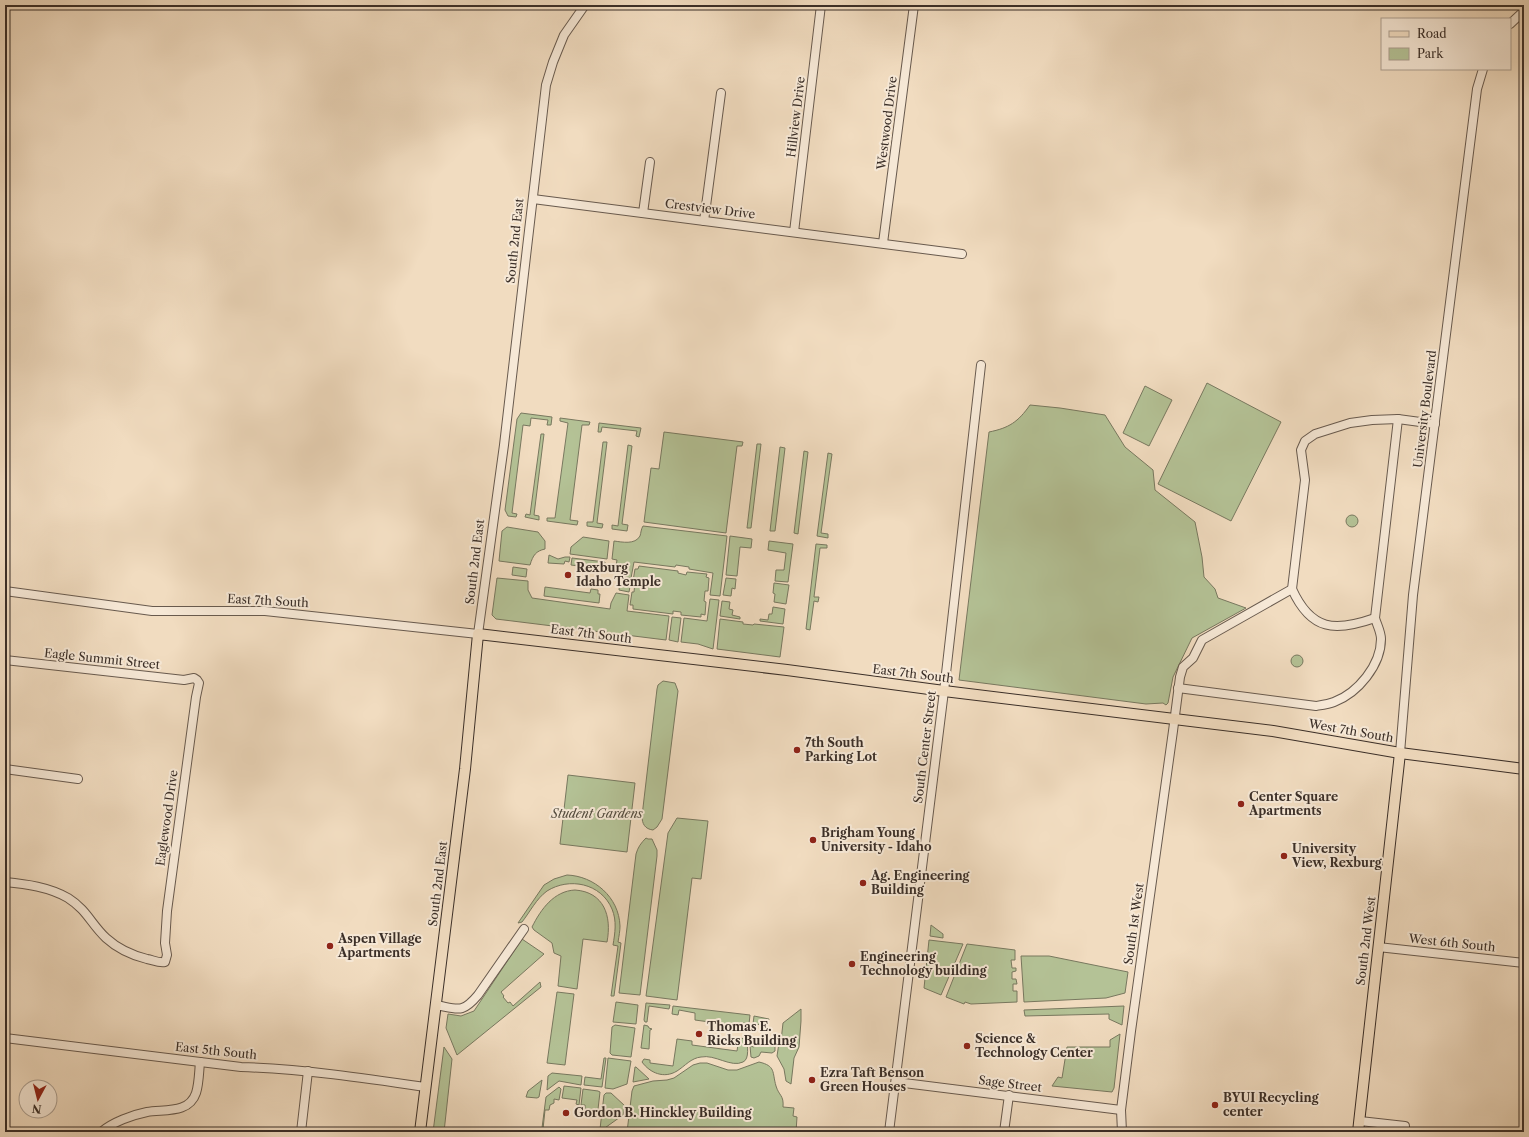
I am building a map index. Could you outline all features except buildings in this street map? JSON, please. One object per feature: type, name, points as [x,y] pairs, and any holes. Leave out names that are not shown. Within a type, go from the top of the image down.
[{"type":"main road","name":"East 7th South","points":[[478,634],[787,670],[1174,719]]},
{"type":"main road","name":"South 2nd East","points":[[420,1132],[464,776],[478,634]]},
{"type":"main road","name":"West 7th South","points":[[1174,719],[1272,731],[1400,753],[1524,769]]},
{"type":"main road","name":"South 2nd West","points":[[1358,1132],[1400,753]]},
{"type":"street","name":"South 2nd East","points":[[478,634],[504,444],[546,85],[553,62],[564,35],[585,5]]},
{"type":"street","name":"Hillview Drive","points":[[794,232],[821,5]]},
{"type":"street","name":"Westwood Drive","points":[[883,243],[914,5]]},
{"type":"street","points":[[1511,23],[1524,11]]},
{"type":"street","name":"University Boulevard","points":[[1400,753],[1414,595],[1477,89],[1483,70]]},
{"type":"street","points":[[704,221],[721,93]]},
{"type":"street","points":[[643,213],[650,162]]},
{"type":"street","name":"Crestview Drive","points":[[533,200],[962,254]]},
{"type":"street","name":"South Center Street","points":[[889,1132],[944,691],[981,365]]},
{"type":"street","points":[[1375,618],[1343,627],[1328,626],[1311,617],[1299,605],[1292,589],[1305,480],[1301,450],[1305,441],[1315,434],[1350,423],[1372,420],[1398,420],[1435,424]]},
{"type":"street","points":[[1178,688],[1316,706],[1335,702],[1353,690],[1370,675],[1378,656],[1381,639],[1375,618],[1398,420]]},
{"type":"street","name":"South 1st West","points":[[1122,1132],[1121,1110],[1131,1031],[1178,688],[1184,667],[1193,658],[1202,640],[1292,589]]},
{"type":"street","name":"East 7th South","points":[[5,591],[152,611],[265,611],[478,634]]},
{"type":"street","name":"Eagle Summit Street","points":[[5,660],[184,680],[196,679]]},
{"type":"street","name":"Eaglewood Drive","points":[[5,882],[47,889],[67,898],[82,909],[106,938],[122,951],[160,963],[164,962],[167,955],[165,943],[167,911],[199,683],[196,679]]},
{"type":"street","points":[[5,769],[78,779]]},
{"type":"street","points":[[436,1005],[463,1009],[469,1006],[478,996],[524,929]]},
{"type":"street","name":"West 6th South","points":[[1378,947],[1524,963]]},
{"type":"street","name":"East 5th South","points":[[5,1038],[240,1067],[278,1068],[308,1071],[425,1087]]},
{"type":"street","points":[[101,1132],[118,1122],[146,1112],[174,1110],[186,1106],[196,1094],[200,1062]]},
{"type":"street","points":[[301,1132],[308,1071]]},
{"type":"street","name":"Sage Street","points":[[896,1082],[1121,1110]]},
{"type":"street","points":[[1004,1132],[1009,1095]]},
{"type":"street","points":[[1360,1121],[1405,1126],[1405,1132]]},
{"type":"green space","points":[[1207,383],[1281,422],[1231,521],[1158,484]]},
{"type":"green space","points":[[1145,386],[1172,400],[1149,446],[1123,433]]},
{"type":"green space","points":[[1030,405],[1105,415],[1125,447],[1153,470],[1155,490],[1195,522],[1202,557],[1204,577],[1215,589],[1218,598],[1246,608],[1192,638],[1173,677],[1168,703],[1166,705],[1163,703],[1146,704],[959,680],[989,432],[1008,426],[1017,420]]},
{"type":"green space","points":[[521,413],[552,417],[551,425],[547,425],[548,420],[531,418],[530,426],[523,425],[512,513],[517,514],[516,517],[508,516],[505,510],[517,419]]},
{"type":"green space","points":[[560,418],[590,422],[589,425],[582,425],[570,520],[578,521],[577,525],[547,521],[547,518],[555,518],[568,423],[560,421]]},
{"type":"green space","points":[[599,423],[641,428],[639,437],[636,436],[637,431],[602,427],[601,432],[598,432]]},
{"type":"green space","points":[[664,432],[743,442],[742,446],[737,446],[726,533],[644,522],[651,468],[659,469]]},
{"type":"green space","points":[[541,434],[544,434],[534,515],[539,516],[539,520],[525,517],[526,514],[530,515]]},
{"type":"green space","points":[[603,442],[607,442],[597,523],[603,524],[602,528],[587,526],[587,522],[593,522]]},
{"type":"green space","points":[[757,444],[761,444],[751,528],[747,528]]},
{"type":"green space","points":[[628,445],[632,446],[622,524],[628,525],[627,531],[612,529],[612,525],[618,526]]},
{"type":"green space","points":[[780,447],[785,448],[775,531],[770,531]]},
{"type":"green space","points":[[804,451],[808,452],[798,534],[794,533]]},
{"type":"green space","points":[[828,453],[832,454],[821,533],[828,534],[828,538],[817,536]]},
{"type":"green space","points":[[1350,515],[1354,515],[1358,521],[1354,527],[1350,527],[1346,523],[1346,519]]},
{"type":"green space","points":[[643,526],[727,536],[720,596],[710,595],[713,573],[689,569],[689,567],[676,565],[675,567],[634,562],[631,578],[618,576],[616,566],[617,560],[612,559],[614,541],[635,541],[640,536]]},
{"type":"green space","points":[[507,527],[538,532],[545,541],[545,549],[535,554],[530,565],[499,561],[502,531]]},
{"type":"green space","points":[[730,536],[752,539],[751,548],[740,547],[737,576],[726,575]]},
{"type":"green space","points":[[583,537],[609,541],[607,559],[570,554],[571,547]]},
{"type":"green space","points":[[769,541],[793,544],[788,582],[775,581],[776,570],[784,570],[786,553],[768,550]]},
{"type":"green space","points":[[816,544],[827,545],[827,548],[820,548],[814,597],[819,597],[818,602],[814,601],[810,630],[806,629]]},
{"type":"green space","points":[[549,555],[558,559],[570,557],[569,562],[565,561],[564,564],[548,563]]},
{"type":"green space","points":[[572,558],[605,562],[603,571],[594,568],[571,565]]},
{"type":"green space","points":[[639,566],[678,571],[678,573],[686,575],[687,572],[707,574],[706,577],[709,578],[708,591],[705,591],[705,615],[701,614],[701,617],[681,615],[681,612],[673,611],[673,614],[633,609],[633,605],[630,605],[632,592],[634,592],[635,582],[633,581],[635,569],[638,569]]},
{"type":"green space","points":[[513,567],[527,569],[526,577],[512,575]]},
{"type":"green space","points":[[497,578],[528,581],[528,590],[532,598],[610,609],[616,593],[629,595],[627,611],[669,616],[666,640],[496,619],[492,615]]},
{"type":"green space","points":[[726,578],[736,579],[735,589],[732,588],[731,596],[723,595]]},
{"type":"green space","points":[[620,580],[631,581],[629,592],[619,590]]},
{"type":"green space","points":[[774,583],[789,585],[786,604],[774,602]]},
{"type":"green space","points":[[545,587],[590,593],[591,589],[598,590],[598,594],[600,594],[599,603],[544,596]]},
{"type":"green space","points":[[710,599],[719,600],[713,649],[698,644],[681,642],[684,618],[707,621]]},
{"type":"green space","points":[[722,601],[730,602],[729,609],[733,610],[732,615],[740,617],[740,619],[720,616]]},
{"type":"green space","points":[[773,607],[785,609],[783,624],[760,621],[760,619],[768,620],[769,614],[772,614]]},
{"type":"green space","points":[[672,617],[681,618],[678,642],[669,640]]},
{"type":"green space","points":[[720,619],[743,622],[743,624],[784,627],[780,657],[717,649]]},
{"type":"green space","points":[[1299,655],[1302,656],[1302,666],[1295,667],[1292,666],[1291,659],[1292,656]]},
{"type":"green space","points":[[663,681],[675,683],[678,691],[662,819],[653,830],[644,826],[642,816],[657,689],[658,685]]},
{"type":"green space","name":"Student Gardens","points":[[568,775],[635,783],[627,852],[560,844]]},
{"type":"green space","points":[[677,818],[708,821],[701,879],[692,878],[677,1000],[646,996],[668,833]]},
{"type":"green space","points":[[646,838],[652,839],[657,850],[657,856],[640,995],[619,993],[636,854],[640,845]]},
{"type":"green space","points":[[567,875],[587,879],[603,890],[610,897],[619,916],[620,932],[618,942],[621,943],[614,996],[611,996],[618,946],[613,945],[615,918],[607,900],[600,893],[584,885],[565,884],[556,887],[543,894],[522,922],[518,923],[544,885],[554,879]]},
{"type":"green space","points":[[575,890],[593,895],[599,900],[604,907],[608,923],[607,942],[583,939],[577,989],[558,986],[561,956],[554,953],[552,943],[532,927],[549,902],[567,891]]},
{"type":"green space","points":[[931,925],[943,934],[943,938],[930,936]]},
{"type":"green space","points":[[522,939],[544,954],[501,992],[508,1003],[510,1002],[513,1006],[540,982],[541,987],[457,1055],[446,1028],[448,1014],[461,1016],[474,1011]]},
{"type":"green space","points":[[929,940],[963,944],[941,995],[924,988]]},
{"type":"green space","points":[[967,944],[1015,950],[1015,960],[1011,960],[1012,968],[1016,968],[1016,971],[1012,972],[1012,979],[1016,979],[1017,984],[1013,984],[1013,991],[1017,991],[1017,1002],[971,1004],[965,1002],[964,1004],[946,997]]},
{"type":"green space","points":[[1021,956],[1049,956],[1128,972],[1125,993],[1106,998],[1024,1002]]},
{"type":"green space","points":[[557,992],[574,994],[565,1065],[547,1063]]},
{"type":"green space","points":[[616,1002],[638,1005],[636,1024],[613,1022]]},
{"type":"green space","points":[[646,1003],[670,1005],[669,1009],[649,1006],[647,1022],[645,1022]]},
{"type":"green space","points":[[673,1006],[750,1015],[749,1024],[743,1023],[742,1028],[739,1026],[695,1020],[695,1013],[679,1010],[678,1015],[672,1014]]},
{"type":"green space","points":[[1124,1006],[1122,1025],[1109,1019],[1109,1014],[1025,1016],[1024,1010]]},
{"type":"green space","points":[[801,1009],[799,1047],[794,1058],[791,1084],[786,1081],[784,1069],[777,1056],[779,1043],[781,1041],[783,1023]]},
{"type":"green space","points":[[754,1016],[769,1019],[764,1025],[753,1024]]},
{"type":"green space","points":[[615,1025],[635,1028],[631,1057],[612,1055],[610,1053],[612,1027]]},
{"type":"green space","points":[[644,1025],[652,1029],[650,1030],[649,1049],[641,1048]]},
{"type":"green space","points":[[1120,1034],[1114,1088],[1112,1092],[1052,1086],[1058,1077],[1062,1078],[1067,1047],[1110,1047],[1110,1040]]},
{"type":"green space","points":[[739,1038],[747,1039],[747,1058],[743,1062],[733,1063],[712,1057],[701,1057],[691,1061],[677,1071],[667,1075],[662,1075],[653,1072],[642,1062],[644,1059],[650,1060],[650,1063],[673,1066],[677,1039],[692,1041],[692,1045],[737,1051]]},
{"type":"green space","points":[[755,1040],[775,1042],[775,1051],[772,1053],[761,1052],[759,1056],[754,1058],[751,1057],[750,1046],[754,1047]]},
{"type":"green space","points":[[444,1047],[452,1059],[444,1132],[433,1132]]},
{"type":"green space","points":[[604,1058],[606,1058],[602,1087],[584,1085],[585,1077],[601,1079]]},
{"type":"green space","points":[[608,1058],[631,1061],[627,1084],[613,1089],[605,1088]]},
{"type":"green space","points":[[759,1062],[768,1065],[771,1068],[778,1092],[783,1100],[783,1107],[794,1108],[793,1116],[797,1117],[796,1132],[627,1132],[632,1091],[634,1086],[674,1078],[693,1065],[700,1063],[707,1063],[728,1070],[737,1070]]},
{"type":"green space","points":[[636,1067],[649,1079],[633,1082]]},
{"type":"green space","points":[[552,1073],[582,1076],[581,1085],[559,1081],[547,1090],[548,1076]]},
{"type":"green space","points":[[542,1080],[539,1097],[526,1097],[528,1091]]},
{"type":"green space","points":[[564,1086],[581,1088],[579,1105],[576,1104],[577,1100],[562,1098]]},
{"type":"green space","points":[[559,1087],[561,1089],[559,1100],[554,1099],[554,1103],[550,1105],[549,1110],[545,1110],[543,1129],[546,1097]]},
{"type":"green space","points":[[583,1089],[600,1092],[597,1118],[587,1115],[588,1109],[585,1109],[585,1105],[581,1105]]},
{"type":"green space","points":[[606,1093],[611,1093],[625,1106],[623,1115],[602,1130],[600,1129],[604,1095]]},
{"type":"place","name":"Rexburg Idaho Temple","points":[[568,575]]},
{"type":"place","name":"7th South Parking Lot","points":[[797,750]]},
{"type":"place","name":"Center Square Apartments","points":[[1241,804]]},
{"type":"place","name":"Brigham Young University - Idaho","points":[[813,840]]},
{"type":"place","name":"University View, Rexburg","points":[[1284,856]]},
{"type":"place","name":"Ag. Engineering Building","points":[[863,883]]},
{"type":"place","name":"Aspen Village Apartments","points":[[330,946]]},
{"type":"place","name":"Engineering Technology building","points":[[852,964]]},
{"type":"place","name":"Thomas E. Ricks Building","points":[[699,1034]]},
{"type":"place","name":"Science & Technology Center","points":[[967,1046]]},
{"type":"place","name":"Ezra Taft Benson Green Houses","points":[[812,1080]]},
{"type":"place","name":"BYUI Recycling center","points":[[1215,1105]]},
{"type":"place","name":"Gordon B. Hinckley Building","points":[[566,1113]]}]
